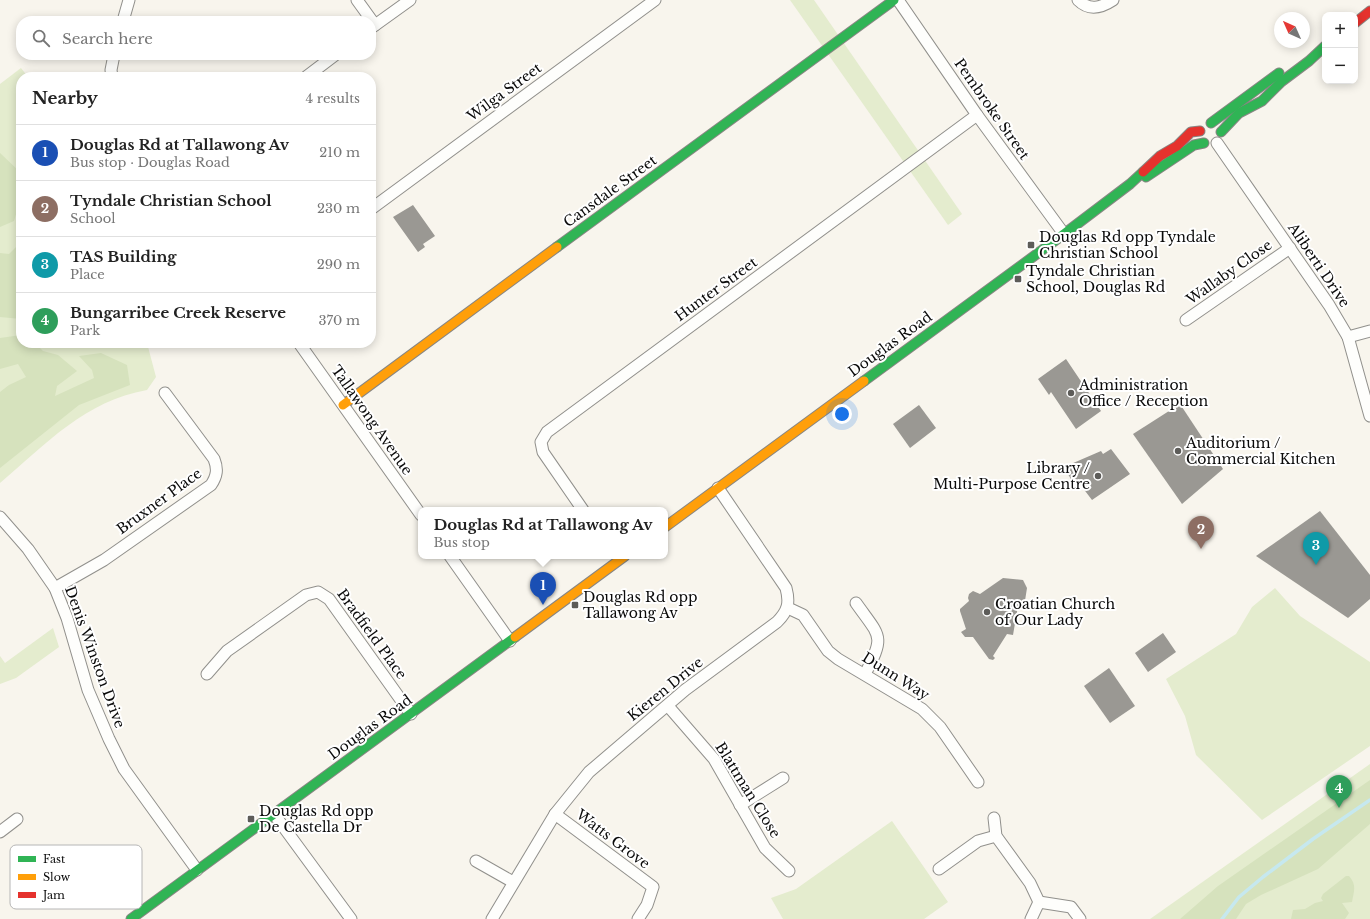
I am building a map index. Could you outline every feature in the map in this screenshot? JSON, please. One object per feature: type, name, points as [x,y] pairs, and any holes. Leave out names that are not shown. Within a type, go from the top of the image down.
[{"type":"street","points":[[124,16],[129,0]]},
{"type":"street","points":[[357,0],[366,16]]},
{"type":"street","points":[[376,25],[410,0]]},
{"type":"street","name":"Wilga Street","points":[[376,205],[655,0]]},
{"type":"street","name":"Cansdale Street","points":[[343,405],[894,0]]},
{"type":"street","name":"Pembroke Street","points":[[898,0],[977,115],[1064,234]]},
{"type":"street","points":[[1078,0],[1086,6],[1096,8],[1113,0]]},
{"type":"street","points":[[1358,21],[1370,11]]},
{"type":"street","name":"Douglas Road","points":[[668,525],[1064,234],[1130,184],[1160,156],[1177,146],[1191,132],[1200,131],[1204,125],[1211,123],[1297,58],[1322,48]]},
{"type":"street","name":"Douglas Road","points":[[1130,184],[1149,176],[1194,145],[1204,143],[1210,145],[1219,137],[1239,113],[1262,101],[1281,82],[1309,61],[1323,48]]},
{"type":"street","points":[[111,72],[113,60]]},
{"type":"street","points":[[313,72],[328,60]]},
{"type":"street","name":"Hunter Street","points":[[581,507],[542,452],[541,442],[547,432],[977,115]]},
{"type":"street","points":[[1211,123],[1217,126],[1219,137]]},
{"type":"street","points":[[1200,131],[1200,137],[1204,143]]},
{"type":"street","name":"Aliberti Drive","points":[[1219,137],[1290,248],[1329,305],[1348,337],[1370,416]]},
{"type":"street","name":"Wallaby Close","points":[[1186,320],[1290,248]]},
{"type":"street","points":[[1348,337],[1370,331]]},
{"type":"street","name":"Tallawong Avenue","points":[[303,348],[418,511]]},
{"type":"street","name":"Bruxner Place","points":[[55,588],[104,560],[214,480],[217,470],[214,459],[165,393]]},
{"type":"street","points":[[718,488],[786,588],[789,600],[788,608]]},
{"type":"street","name":"Denis Winston Drive","points":[[0,517],[28,549],[55,588],[67,618],[88,690],[115,751],[132,782],[197,870]]},
{"type":"street","points":[[452,559],[510,641]]},
{"type":"street","name":"Douglas Road","points":[[131,919],[510,641],[617,559]]},
{"type":"street","name":"Bradfield Place","points":[[208,674],[227,651],[306,595],[318,592],[329,599],[411,714]]},
{"type":"street","points":[[856,603],[875,629],[879,643],[876,654],[865,674]]},
{"type":"street","name":"Dunn Way","points":[[788,608],[803,615],[828,651],[838,659],[922,708],[932,718],[978,782]]},
{"type":"street","name":"Kieren Drive","points":[[492,919],[555,814],[589,772],[610,752],[668,706],[685,690],[778,622],[788,608]]},
{"type":"street","name":"Blattman Close","points":[[668,706],[714,759],[765,848],[789,871]]},
{"type":"street","points":[[740,804],[783,778]]},
{"type":"street","points":[[274,814],[351,919]]},
{"type":"street","name":"Watts Grove","points":[[555,814],[653,887],[647,905],[638,919]]},
{"type":"street","points":[[994,818],[996,836],[1030,883],[1039,902]]},
{"type":"street","points":[[0,832],[17,819]]},
{"type":"street","points":[[939,869],[978,841],[996,836]]},
{"type":"street","points":[[476,861],[513,882]]},
{"type":"street","points":[[1031,919],[1039,902]]},
{"type":"street","points":[[1039,902],[1071,906],[1080,919]]},
{"type":"green space","points":[[790,0],[814,0],[962,214],[948,225]]},
{"type":"green space","points":[[21,68],[24,72],[16,72],[16,348],[148,348],[156,377],[147,390],[104,404],[68,426],[0,483],[0,84]]},
{"type":"green space","points":[[0,153],[16,168],[16,214],[14,221],[0,227]]},
{"type":"green space","points":[[16,247],[16,319],[0,317],[0,253],[9,254]]},
{"type":"green space","points":[[16,336],[16,348],[40,348],[43,351],[58,355],[77,371],[57,386],[55,396],[94,378],[92,370],[79,356],[101,353],[127,365],[130,385],[79,405],[0,468],[0,392],[9,385],[26,377],[18,364],[0,369],[0,338]]},
{"type":"green space","points":[[1275,588],[1300,616],[1370,662],[1370,746],[1262,820],[1196,755],[1185,716],[1166,679],[1236,634],[1252,607]]},
{"type":"green space","points":[[53,628],[59,647],[16,678],[0,684],[0,656],[5,663]]},
{"type":"green space","points":[[1370,764],[1370,919],[1150,919]]},
{"type":"green space","points":[[1370,780],[1370,824],[1318,869],[1261,895],[1246,904],[1236,919],[1180,919],[1218,886]]},
{"type":"green space","points":[[892,821],[948,902],[924,919],[783,919],[771,898],[796,889]]},
{"type":"green space","points":[[1346,876],[1349,876],[1352,879],[1354,888],[1352,902],[1342,903],[1349,913],[1345,919],[1291,919],[1293,910],[1305,909],[1315,903],[1323,901],[1321,898],[1323,894]]},
{"type":"building","points":[[413,205],[435,236],[423,244],[425,247],[418,252],[393,217]]},
{"type":"building","name":"Administration Office / Reception","points":[[1066,359],[1101,411],[1076,429],[1051,392],[1049,395],[1038,379]]},
{"type":"building","name":"Auditorium / Commercial Kitchen","points":[[1180,404],[1223,469],[1182,504],[1133,434]]},
{"type":"building","points":[[919,405],[936,428],[910,448],[893,424]]},
{"type":"building","name":"Library / Multi-Purpose Centre","points":[[1111,449],[1130,474],[1092,500],[1076,479],[1072,481],[1064,467],[1101,451],[1103,454]]},
{"type":"building","points":[[1320,511],[1370,575],[1370,599],[1348,618],[1256,556]]},
{"type":"building","points":[[1003,578],[1023,580],[1027,588],[1024,607],[1018,606],[1013,635],[1007,634],[993,656],[995,658],[993,660],[989,659],[973,637],[965,637],[961,632],[966,629],[960,609],[969,601],[969,594],[973,591],[980,594]]},
{"type":"building","points":[[1163,633],[1176,652],[1148,672],[1135,653]]},
{"type":"building","points":[[1109,668],[1135,706],[1110,723],[1084,686]]},
{"type":"waterway","points":[[1222,919],[1239,897],[1263,877],[1313,839],[1370,800]]},
{"type":"traffic: fast","points":[[557,247],[894,0]]},
{"type":"traffic: fast","points":[[1221,132],[1239,113],[1262,101],[1281,82],[1309,61],[1323,48]]},
{"type":"traffic: fast","points":[[1211,123],[1279,73]]},
{"type":"traffic: fast","points":[[1146,177],[1194,145],[1204,143]]},
{"type":"traffic: fast","points":[[864,381],[1064,234],[1130,184],[1143,172]]},
{"type":"traffic: fast","points":[[131,919],[515,637]]},
{"type":"traffic: slow","points":[[343,405],[557,247]]},
{"type":"traffic: slow","points":[[668,525],[864,381]]},
{"type":"traffic: slow","points":[[515,637],[621,559]]},
{"type":"traffic: jam","points":[[1358,21],[1370,11]]},
{"type":"traffic: jam","points":[[1143,172],[1160,156],[1177,146],[1191,132],[1200,131]]},
{"type":"place","name":"Douglas Rd opp Tyndale Christian School","points":[[1031,245]]},
{"type":"place","name":"Tyndale Christian School, Douglas Rd","points":[[1018,279]]},
{"type":"place","name":"Administration Office / Reception","points":[[1071,393]]},
{"type":"place","name":"Auditorium / Commercial Kitchen","points":[[1178,451]]},
{"type":"place","name":"Library / Multi-Purpose Centre","points":[[1098,476]]},
{"type":"place","name":"Tyndale Christian School","points":[[1201,549]]},
{"type":"place","name":"TAS Building","points":[[1316,565]]},
{"type":"place","name":"Douglas Rd at Tallawong Av","points":[[543,605]]},
{"type":"place","name":"Douglas Rd opp Tallawong Av","points":[[575,605]]},
{"type":"place","name":"Croatian Church of Our Lady","points":[[987,612]]},
{"type":"place","name":"Bungarribee Creek Reserve","points":[[1339,808]]},
{"type":"place","name":"Douglas Rd opp De Castella Dr","points":[[251,819]]}]
